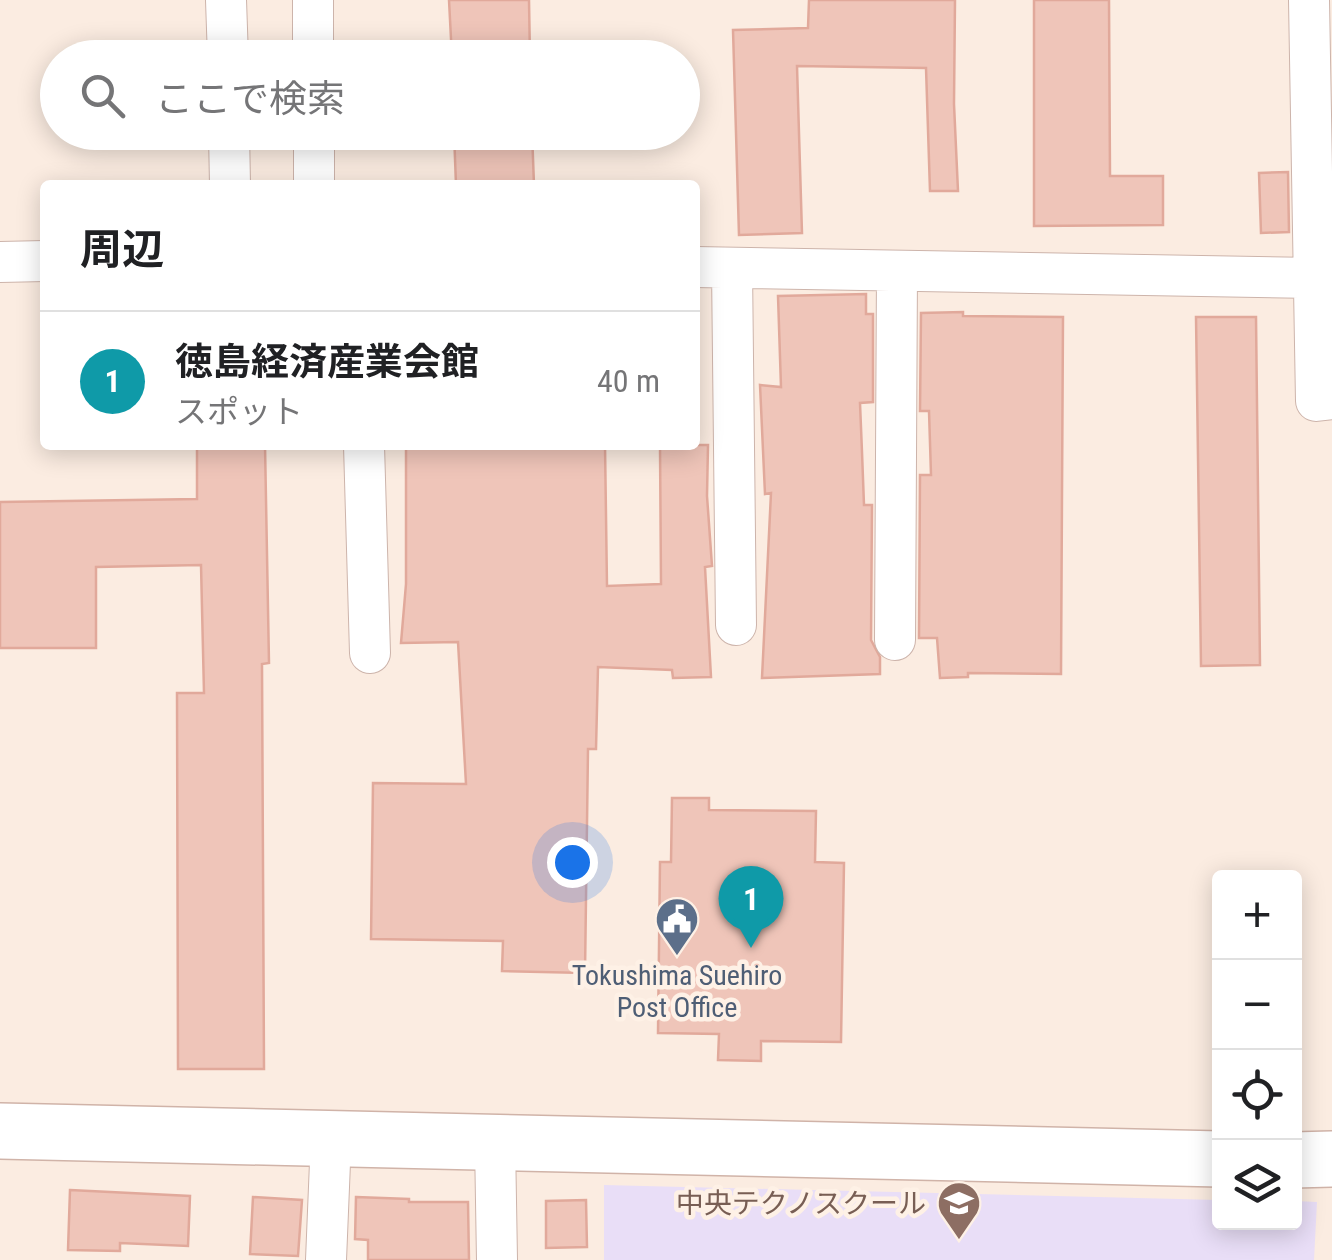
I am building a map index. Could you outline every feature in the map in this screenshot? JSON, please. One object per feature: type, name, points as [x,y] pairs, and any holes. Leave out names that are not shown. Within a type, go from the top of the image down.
[{"type":"street","points":[[226,0],[227,40]]},
{"type":"street","points":[[313,0],[313,40]]},
{"type":"street","points":[[1309,0],[1322,172],[1314,278],[1316,400],[1332,400]]},
{"type":"street","points":[[229,150],[230,180]]},
{"type":"street","points":[[314,150],[314,180]]},
{"type":"street","points":[[0,262],[40,261]]},
{"type":"street","points":[[736,625],[714,267],[1314,278]]},
{"type":"street","points":[[896,640],[898,271]]},
{"type":"street","points":[[364,450],[370,653]]},
{"type":"street","points":[[0,1131],[1212,1159]]},
{"type":"street","points":[[326,1260],[331,1138]]},
{"type":"street","points":[[495,1142],[496,1260]]},
{"type":"street","points":[[1302,1160],[1332,1159]]},
{"type":"shaded area","name":"中央テクノスクール","points":[[604,1185],[1212,1200],[1212,1230],[1302,1230],[1302,1201],[1317,1202],[1314,1260],[604,1260]]},
{"type":"building","points":[[449,0],[529,0],[530,40],[451,40]]},
{"type":"building","points":[[809,0],[955,0],[958,191],[930,191],[926,68],[797,66],[802,233],[739,235],[733,30],[808,28]]},
{"type":"building","points":[[1034,0],[1109,0],[1110,176],[1163,176],[1163,225],[1034,226]]},
{"type":"building","points":[[455,150],[533,150],[534,180],[456,180]]},
{"type":"building","points":[[1288,172],[1289,232],[1261,233],[1259,173]]},
{"type":"building","points":[[866,294],[866,314],[873,314],[873,402],[860,403],[864,505],[872,505],[871,640],[880,657],[880,674],[762,678],[771,493],[765,494],[760,385],[781,387],[778,296]]},
{"type":"building","points":[[963,312],[963,316],[1063,317],[1061,674],[968,673],[968,677],[940,678],[937,638],[919,638],[920,475],[931,475],[929,411],[920,411],[921,313]]},
{"type":"building","points":[[1196,317],[1256,317],[1260,665],[1201,666]]},
{"type":"building","points":[[700,445],[708,445],[712,566],[705,567],[711,677],[673,678],[672,670],[598,667],[596,749],[588,749],[585,973],[502,971],[503,941],[371,939],[373,783],[466,784],[458,642],[401,643],[406,584],[406,450],[605,450],[607,586],[661,584],[660,450],[700,450]]},
{"type":"building","points":[[197,450],[265,450],[269,663],[262,664],[264,1069],[178,1069],[177,693],[204,693],[201,565],[96,567],[96,648],[0,648],[0,502],[197,499]]},
{"type":"building","points":[[672,798],[709,798],[709,810],[816,811],[815,862],[844,863],[841,1042],[761,1041],[761,1061],[718,1060],[719,1034],[658,1033],[660,862],[671,862]]},
{"type":"building","points":[[70,1190],[190,1196],[188,1246],[120,1243],[120,1251],[68,1250]]},
{"type":"building","points":[[253,1197],[302,1200],[298,1256],[250,1254]]},
{"type":"building","points":[[356,1197],[468,1202],[469,1260],[368,1260],[368,1240],[355,1239]]},
{"type":"building","points":[[586,1200],[587,1247],[546,1248],[546,1201]]},
{"type":"place","name":"徳島経済産業会館","points":[[751,948]]},
{"type":"place","name":"Tokushima Suehiro Post Office","points":[[677,957]]},
{"type":"place","name":"中央テクノスクール","points":[[959,1241]]}]
